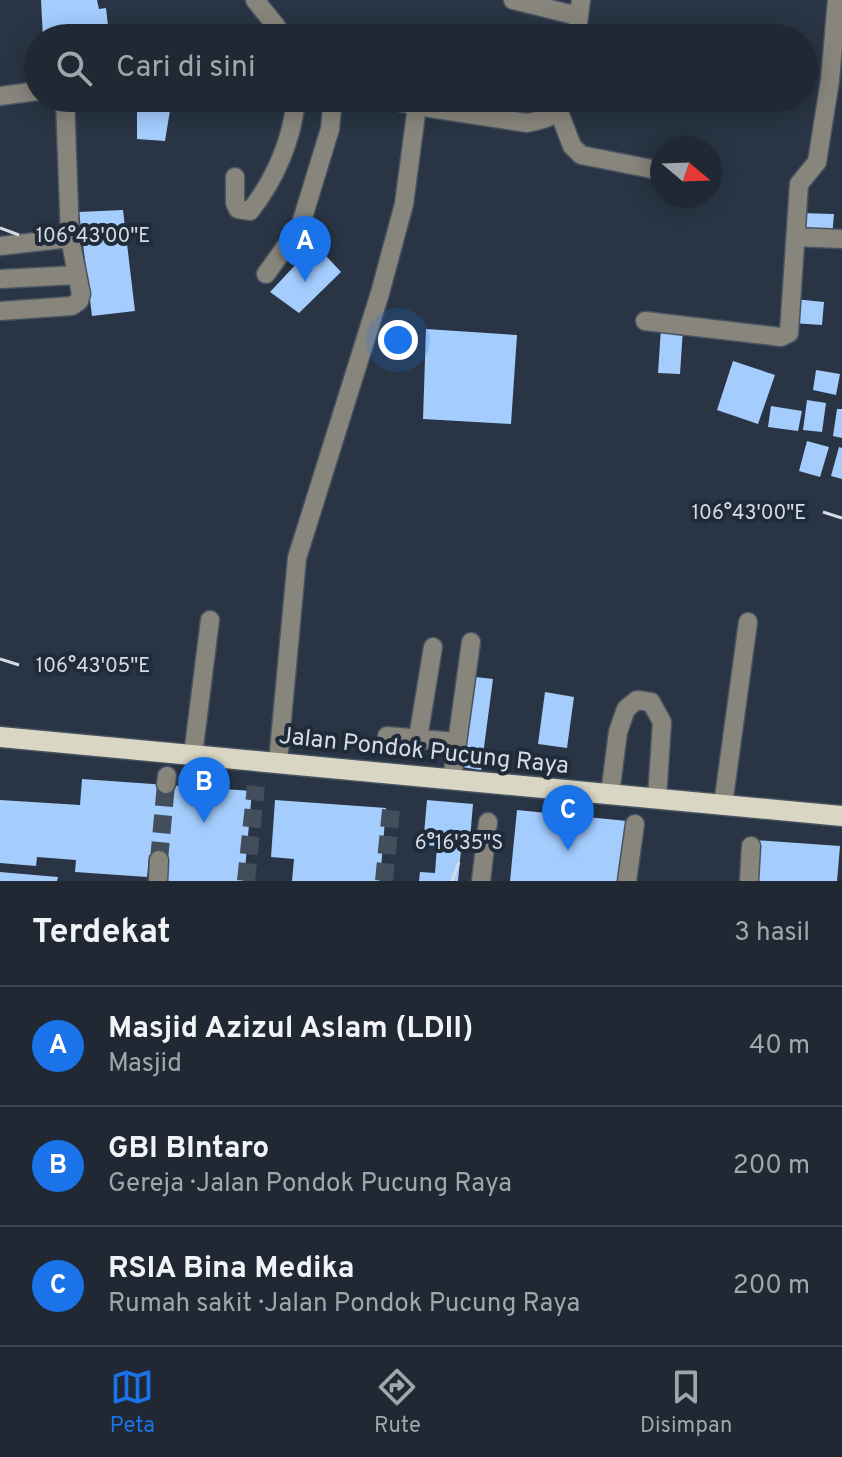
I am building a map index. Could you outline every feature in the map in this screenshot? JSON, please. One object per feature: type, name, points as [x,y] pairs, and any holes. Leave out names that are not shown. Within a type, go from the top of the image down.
[{"type":"main road","name":"Jalan Pondok Pucung Raya","points":[[0,737],[842,816]]},
{"type":"street","points":[[255,0],[274,24]]},
{"type":"street","points":[[513,0],[580,8]]},
{"type":"street","points":[[645,321],[781,337],[790,329],[799,184],[817,162],[830,80],[837,0]]},
{"type":"street","points":[[0,96],[24,93]]},
{"type":"street","points":[[0,311],[72,306],[79,301],[81,294],[70,238],[66,112]]},
{"type":"street","points":[[235,177],[235,203],[238,209],[250,211],[260,198],[284,150],[294,112]]},
{"type":"street","points":[[266,274],[300,227],[330,129],[332,112]]},
{"type":"street","points":[[278,762],[297,558],[380,293],[404,204],[416,112]]},
{"type":"street","points":[[456,112],[527,123],[544,120],[554,112]]},
{"type":"street","points":[[565,112],[572,146],[581,155],[650,169]]},
{"type":"street","points":[[796,237],[842,239]]},
{"type":"street","points":[[0,246],[70,238]]},
{"type":"street","points":[[0,279],[77,275]]},
{"type":"street","points":[[193,755],[210,620]]},
{"type":"street","points":[[723,805],[748,622]]},
{"type":"street","points":[[452,779],[471,642]]},
{"type":"street","points":[[418,738],[433,647]]},
{"type":"street","points":[[610,794],[618,732],[626,709],[637,700],[651,702],[662,722],[657,798]]},
{"type":"street","points":[[387,736],[456,742]]},
{"type":"street","points":[[481,881],[488,822]]},
{"type":"street","points":[[627,881],[635,824]]},
{"type":"street","points":[[749,881],[751,846]]},
{"type":"street","points":[[158,881],[159,860]]},
{"type":"building","points":[[41,0],[97,0],[99,9],[106,8],[108,24],[42,24]]},
{"type":"building","points":[[137,112],[170,112],[165,141],[137,139]]},
{"type":"building","points":[[123,210],[135,311],[92,316],[79,212]]},
{"type":"building","points":[[801,213],[834,214],[832,236],[799,235]]},
{"type":"building","points":[[315,244],[341,272],[299,313],[270,292]]},
{"type":"building","points":[[794,299],[824,302],[822,325],[792,323]]},
{"type":"building","points":[[661,328],[683,329],[680,374],[658,373]]},
{"type":"building","points":[[426,329],[517,335],[511,424],[423,419]]},
{"type":"building","points":[[733,361],[775,375],[758,424],[717,410]]},
{"type":"building","points":[[816,370],[840,374],[836,395],[813,390]]},
{"type":"building","points":[[807,400],[826,403],[822,432],[803,430]]},
{"type":"building","points":[[771,406],[802,411],[798,431],[768,427]]},
{"type":"building","points":[[837,409],[842,409],[842,438],[833,436]]},
{"type":"building","points":[[807,441],[829,447],[820,477],[799,471]]},
{"type":"building","points":[[839,447],[842,448],[842,479],[831,476]]},
{"type":"building","points":[[467,676],[493,679],[481,770],[455,766]]},
{"type":"building","points":[[545,692],[574,697],[567,748],[538,744]]},
{"type":"building","points":[[82,779],[252,791],[244,881],[168,881],[157,855],[149,855],[147,877],[75,872],[76,860],[37,857],[36,866],[0,863],[0,800],[80,805]]},
{"type":"building","points":[[275,800],[386,808],[380,881],[292,881],[294,859],[271,857]]},
{"type":"building","points":[[427,800],[473,804],[469,851],[461,850],[458,881],[419,881],[420,872],[435,873],[437,846],[423,845]]},
{"type":"building","points":[[517,810],[627,821],[621,881],[510,881]]},
{"type":"building","points":[[755,840],[840,846],[837,881],[752,881]]},
{"type":"building","points":[[0,872],[58,877],[57,881],[0,881]]},
{"type":"tunnel","points":[[159,860],[166,784]]},
{"type":"tunnel","points":[[246,881],[256,786]]},
{"type":"tunnel","points":[[384,881],[391,810]]},
{"type":"place","name":"Masjid Azizul Aslam (LDII)","points":[[305,282]]},
{"type":"place","name":"GBI BIntaro","points":[[204,823]]},
{"type":"place","name":"RSIA Bina Medika","points":[[568,851]]}]
